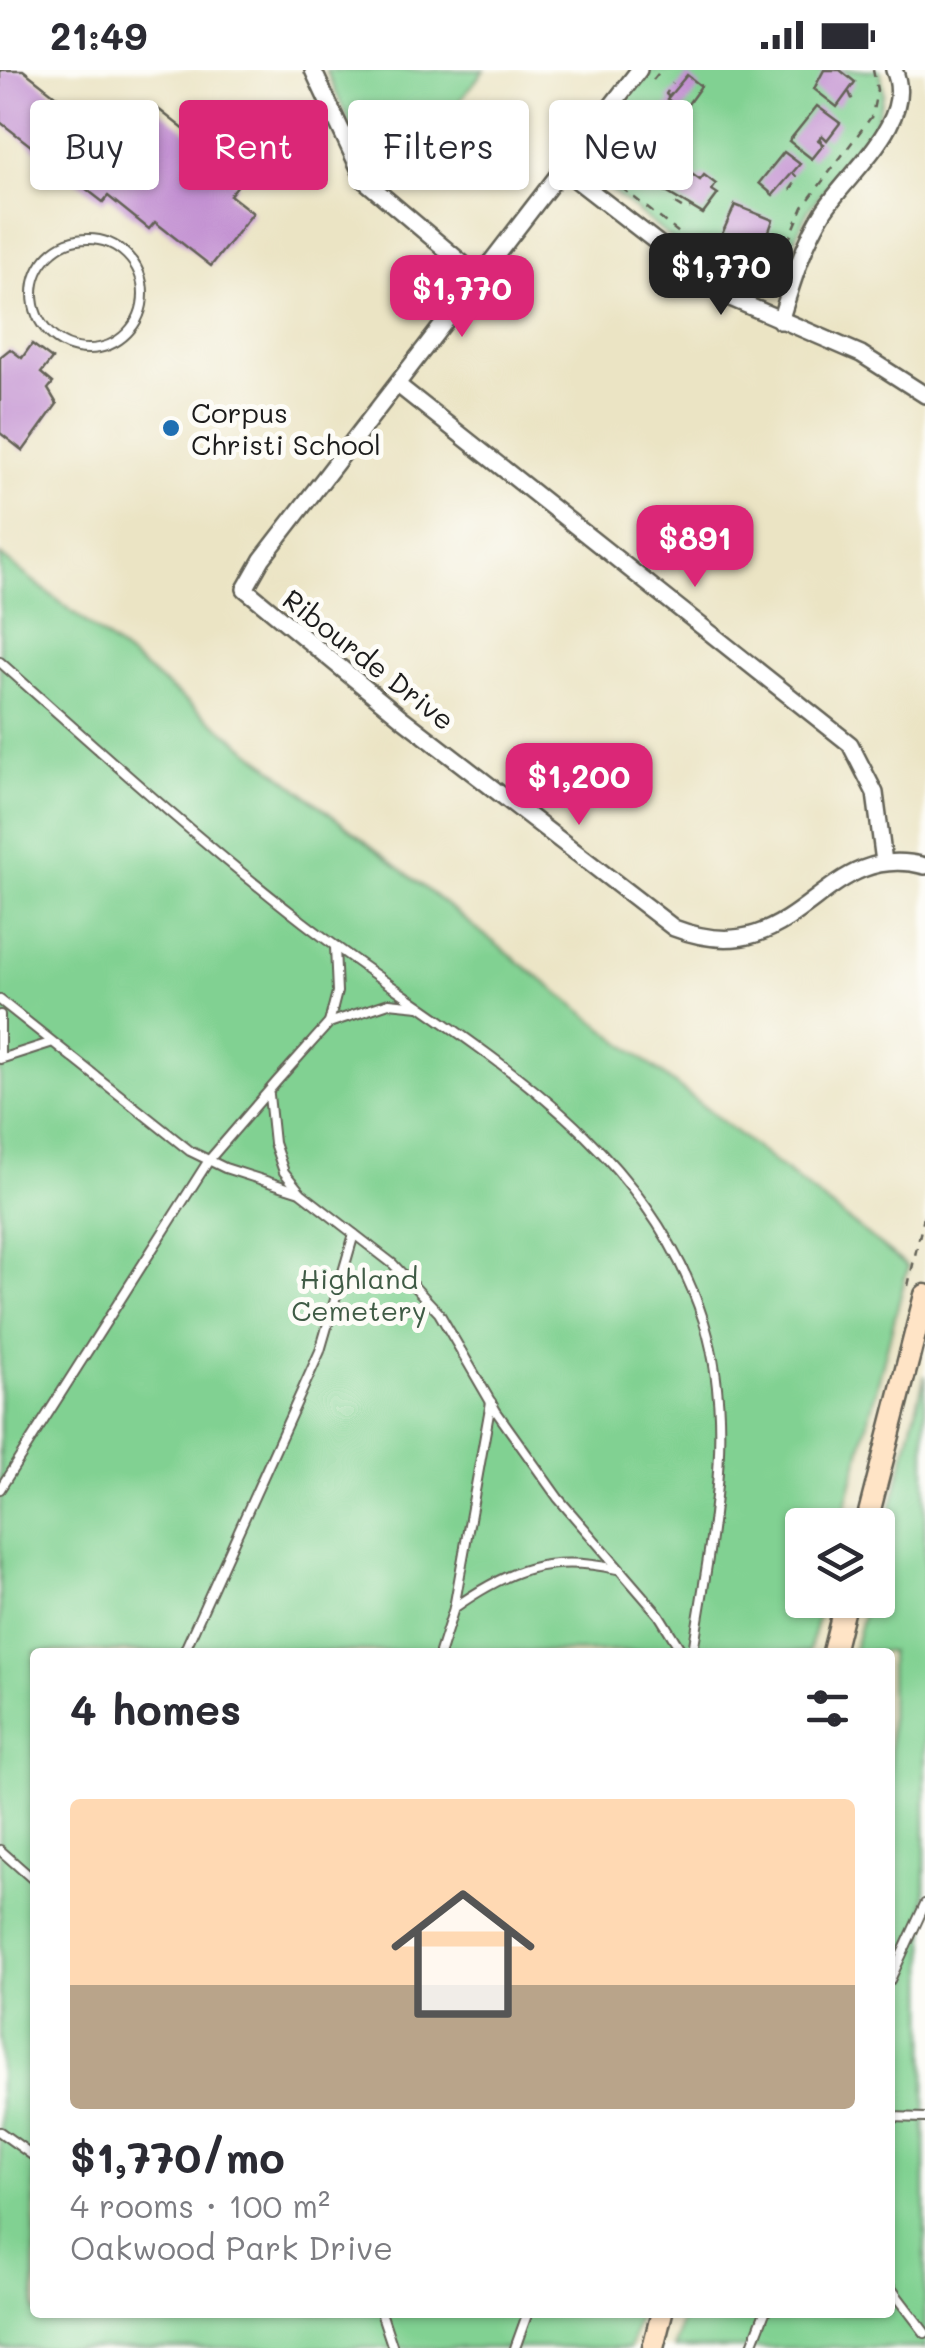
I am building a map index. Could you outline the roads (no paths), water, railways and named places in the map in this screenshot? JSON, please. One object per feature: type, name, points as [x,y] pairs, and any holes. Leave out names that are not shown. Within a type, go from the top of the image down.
[{"type":"main road","points":[[870,1508],[925,1295]]},
{"type":"main road","points":[[833,1648],[841,1618]]},
{"type":"main road","points":[[653,2348],[660,2318]]},
{"type":"street","points":[[313,70],[365,181],[480,279]]},
{"type":"street","points":[[617,100],[639,70]]},
{"type":"street","points":[[780,320],[824,211],[888,127],[897,102],[896,75]]},
{"type":"street","points":[[550,190],[398,384],[850,744],[874,793],[884,862]]},
{"type":"street","points":[[589,190],[715,288],[878,362],[925,395]]},
{"type":"street","name":"Ribourde Drive","points":[[398,384],[262,559],[245,589],[403,719],[674,928],[714,940],[766,933],[803,912],[844,876],[884,862],[925,866]]},
{"type":"lane","points":[[87,238],[108,242],[125,252],[138,269],[144,288],[142,309],[133,328],[118,341],[99,349],[79,350],[60,342],[44,328],[34,310],[32,290],[38,270],[50,253],[67,242],[87,238]]},
{"type":"lane","points":[[0,662],[169,814],[334,947],[512,1069],[586,1134],[647,1208],[695,1298],[709,1344],[718,1446],[717,1488],[694,1648]]},
{"type":"lane","points":[[329,1024],[337,992],[334,947]]},
{"type":"lane","points":[[0,1000],[130,1107],[209,1160],[301,1192]]},
{"type":"lane","points":[[0,1488],[209,1160],[329,1024],[362,1008],[390,1003],[421,1006]]},
{"type":"lane","points":[[0,1014],[0,1057],[50,1043]]},
{"type":"lane","points":[[270,1095],[274,1143],[284,1172],[301,1192],[393,1264],[438,1313],[558,1498],[659,1614],[680,1648]]},
{"type":"lane","points":[[186,1648],[320,1351],[354,1234]]},
{"type":"lane","points":[[441,1648],[454,1608],[491,1400]]},
{"type":"lane","points":[[454,1608],[507,1574],[528,1567],[592,1564],[618,1570]]},
{"type":"lane","points":[[0,1850],[30,1877]]},
{"type":"lane","points":[[895,1969],[925,1904]]},
{"type":"lane","points":[[895,2117],[925,2118]]},
{"type":"lane","points":[[0,2132],[30,2153]]},
{"type":"lane","points":[[895,2294],[925,2333]]},
{"type":"lane","points":[[383,2318],[393,2348]]},
{"type":"lane","points":[[516,2348],[526,2318]]},
{"type":"lane","points":[[751,2348],[763,2318]]},
{"type":"place","name":"Corpus Christi School","points":[[171,428]]},
{"type":"park label","name":"Highland Cemetery","points":[[359,1294]]}]
